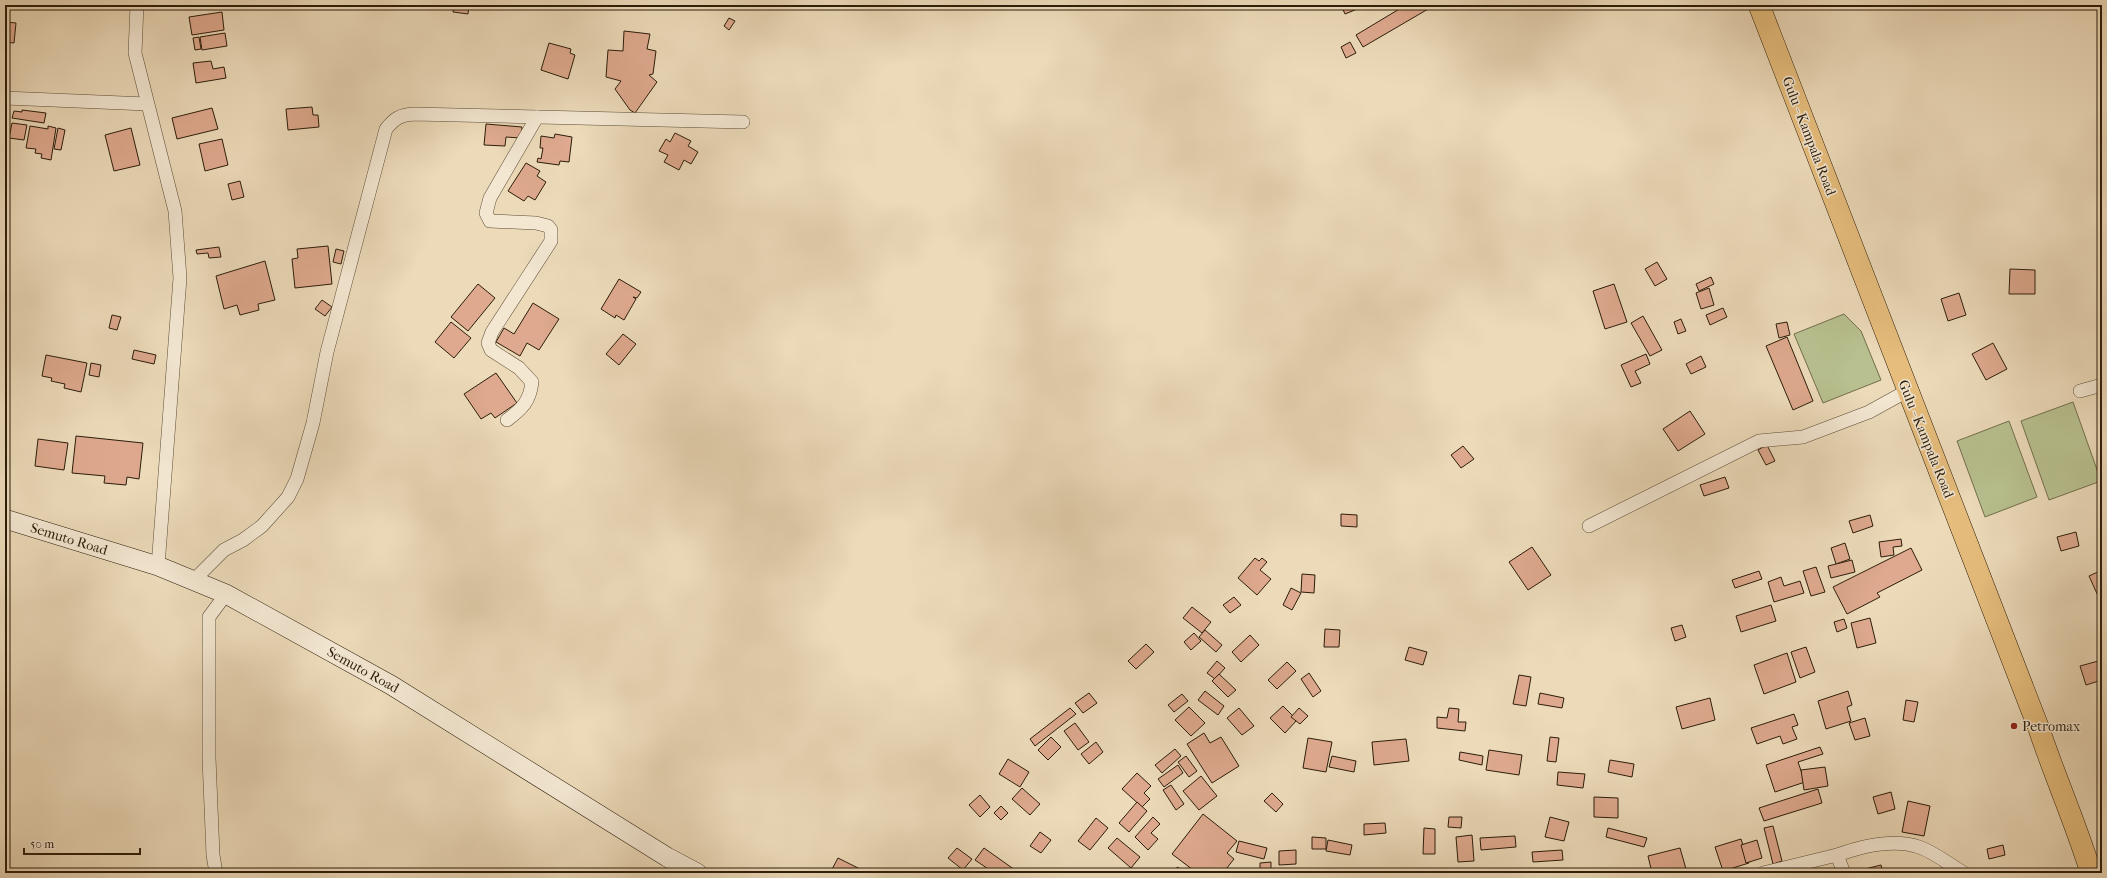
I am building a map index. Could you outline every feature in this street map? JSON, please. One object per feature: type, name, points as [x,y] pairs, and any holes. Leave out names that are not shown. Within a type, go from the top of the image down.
[{"type":"main road","name":"Gulu - Kampala Road","points":[[1759,5],[2039,729],[2058,784],[2077,828],[2091,873]]},
{"type":"main road","name":"Semuto Road","points":[[5,519],[158,566],[226,594],[391,685],[667,857],[697,873]]},
{"type":"street","points":[[137,5],[135,53],[147,104],[168,180],[174,211],[180,278],[158,566]]},
{"type":"street","points":[[5,98],[147,104]]},
{"type":"street","points":[[194,580],[224,550],[243,540],[262,526],[288,497],[298,479],[313,423],[328,352],[386,129],[394,119],[403,114],[743,122]]},
{"type":"street","points":[[507,420],[519,411],[531,395],[532,382],[519,368],[491,350],[488,343],[492,332],[551,241],[551,230],[548,226],[536,223],[490,221],[486,213],[490,198],[537,118]]},
{"type":"street","points":[[2080,391],[2102,385]]},
{"type":"street","points":[[1589,526],[1759,441],[1803,437],[1869,412],[1907,391]]},
{"type":"street","points":[[216,873],[213,856],[209,751],[209,617],[226,594]]},
{"type":"street","points":[[1763,873],[1837,855],[1860,847],[1896,843],[1919,847],[1964,873]]},
{"type":"street","points":[[1837,855],[1844,873]]},
{"type":"green space","points":[[1844,314],[1861,331],[1881,380],[1823,403],[1794,334]]},
{"type":"green space","points":[[2073,402],[2101,481],[2049,500],[2021,421]]},
{"type":"green space","points":[[2009,421],[2037,497],[1985,517],[1957,441]]},
{"type":"building","points":[[454,5],[469,6],[468,14],[453,12]]},
{"type":"building","points":[[1341,5],[1367,5],[1345,14]]},
{"type":"building","points":[[1406,5],[1435,5],[1363,47],[1356,35]]},
{"type":"building","points":[[222,12],[224,30],[192,35],[189,17]]},
{"type":"building","points":[[729,18],[735,21],[729,30],[724,26]]},
{"type":"building","points":[[5,22],[16,23],[14,43],[5,42]]},
{"type":"building","points":[[624,31],[650,34],[647,49],[656,51],[653,74],[649,75],[657,82],[635,113],[630,110],[615,89],[621,81],[606,77],[608,50],[623,51]]},
{"type":"building","points":[[225,33],[227,46],[202,50],[200,37]]},
{"type":"building","points":[[199,37],[201,49],[195,50],[193,38]]},
{"type":"building","points":[[1350,42],[1356,53],[1346,58],[1341,47]]},
{"type":"building","points":[[549,43],[571,49],[570,53],[575,55],[568,79],[541,70]]},
{"type":"building","points":[[211,61],[213,69],[224,67],[226,78],[196,83],[193,63]]},
{"type":"building","points":[[312,107],[313,115],[318,115],[319,127],[288,130],[286,109]]},
{"type":"building","points":[[212,108],[218,129],[177,139],[172,118]]},
{"type":"building","points":[[22,110],[46,113],[44,123],[12,118],[14,111],[22,112]]},
{"type":"building","points":[[12,123],[27,125],[24,140],[9,138]]},
{"type":"building","points":[[486,124],[522,127],[521,138],[506,137],[505,146],[484,145]]},
{"type":"building","points":[[30,126],[48,129],[48,126],[56,128],[51,160],[41,158],[42,154],[35,153],[36,149],[26,148]]},
{"type":"building","points":[[58,128],[65,130],[61,150],[54,149]]},
{"type":"building","points":[[131,128],[140,165],[114,171],[105,135]]},
{"type":"building","points":[[675,133],[691,141],[688,146],[698,152],[691,164],[684,160],[679,170],[664,162],[668,155],[659,151],[666,139],[670,142]]},
{"type":"building","points":[[555,134],[572,137],[569,162],[560,161],[559,165],[537,162],[538,158],[541,159],[543,148],[540,148],[541,136],[554,138]]},
{"type":"building","points":[[222,139],[228,165],[205,171],[199,144]]},
{"type":"building","points":[[526,163],[540,171],[537,176],[546,182],[535,200],[528,196],[524,201],[508,191]]},
{"type":"building","points":[[240,181],[244,197],[232,200],[228,184]]},
{"type":"building","points":[[328,246],[332,284],[295,288],[292,259],[298,258],[297,249]]},
{"type":"building","points":[[219,247],[221,257],[209,258],[208,253],[197,254],[196,250]]},
{"type":"building","points":[[336,249],[344,251],[341,264],[333,262]]},
{"type":"building","points":[[265,261],[275,300],[258,304],[259,310],[240,315],[237,305],[224,309],[216,276]]},
{"type":"building","points":[[1657,262],[1667,279],[1655,286],[1645,269]]},
{"type":"building","points":[[2010,269],[2035,270],[2035,294],[2009,294]]},
{"type":"building","points":[[1711,277],[1714,284],[1699,291],[1696,284]]},
{"type":"building","points":[[619,279],[641,292],[637,298],[633,297],[636,299],[624,320],[616,315],[615,318],[601,309]]},
{"type":"building","points":[[478,284],[495,298],[468,331],[451,317]]},
{"type":"building","points":[[1614,284],[1627,322],[1605,329],[1593,291]]},
{"type":"building","points":[[1709,288],[1714,305],[1701,309],[1696,293]]},
{"type":"building","points":[[1959,293],[1966,315],[1948,321],[1941,299]]},
{"type":"building","points":[[322,300],[332,307],[325,316],[315,309]]},
{"type":"building","points":[[533,303],[559,319],[539,350],[527,343],[520,356],[496,342],[504,328],[514,334]]},
{"type":"building","points":[[1723,308],[1727,317],[1710,325],[1706,315]]},
{"type":"building","points":[[112,315],[121,317],[117,330],[109,328]]},
{"type":"building","points":[[1643,316],[1662,350],[1650,356],[1631,323]]},
{"type":"building","points":[[1681,319],[1686,331],[1678,334],[1674,322]]},
{"type":"building","points":[[451,322],[471,338],[454,358],[435,342]]},
{"type":"building","points":[[1787,322],[1790,335],[1779,338],[1776,324]]},
{"type":"building","points":[[623,334],[636,344],[619,365],[606,354]]},
{"type":"building","points":[[1787,337],[1813,401],[1793,410],[1766,346]]},
{"type":"building","points":[[1993,343],[2007,369],[1986,380],[1972,354]]},
{"type":"building","points":[[134,350],[156,355],[154,364],[132,359]]},
{"type":"building","points":[[1646,354],[1650,364],[1635,371],[1641,383],[1631,387],[1621,365]]},
{"type":"building","points":[[46,355],[87,363],[81,392],[64,388],[65,384],[51,381],[52,378],[42,376]]},
{"type":"building","points":[[1701,356],[1706,367],[1691,374],[1686,364]]},
{"type":"building","points":[[91,363],[101,365],[99,377],[89,375]]},
{"type":"building","points":[[496,373],[517,403],[495,418],[491,413],[481,419],[464,394]]},
{"type":"building","points":[[1690,411],[1705,434],[1678,451],[1663,429]]},
{"type":"building","points":[[76,436],[143,443],[139,479],[127,477],[126,485],[104,483],[105,476],[72,473]]},
{"type":"building","points":[[38,439],[68,443],[64,470],[35,466]]},
{"type":"building","points":[[1767,445],[1775,461],[1766,465],[1758,450]]},
{"type":"building","points":[[1463,446],[1474,459],[1461,468],[1451,455]]},
{"type":"building","points":[[1725,477],[1729,488],[1704,496],[1700,485]]},
{"type":"building","points":[[1341,514],[1357,515],[1357,527],[1341,526]]},
{"type":"building","points":[[1870,515],[1873,526],[1853,533],[1849,521]]},
{"type":"building","points":[[2076,532],[2079,546],[2061,551],[2057,537]]},
{"type":"building","points":[[1901,539],[1902,546],[1893,547],[1894,555],[1881,557],[1879,542]]},
{"type":"building","points":[[1845,543],[1850,559],[1836,564],[1831,548]]},
{"type":"building","points":[[1532,547],[1551,575],[1528,590],[1509,562]]},
{"type":"building","points":[[1911,548],[1922,570],[1877,593],[1880,597],[1847,614],[1833,587]]},
{"type":"building","points":[[1255,558],[1259,561],[1262,558],[1267,562],[1260,570],[1271,579],[1257,595],[1238,578]]},
{"type":"building","points":[[1852,560],[1855,572],[1831,578],[1828,566]]},
{"type":"building","points":[[1816,567],[1825,592],[1811,596],[1803,571]]},
{"type":"building","points":[[2102,570],[2102,597],[2099,598],[2089,576]]},
{"type":"building","points":[[1759,571],[1762,579],[1735,588],[1732,580]]},
{"type":"building","points":[[1302,574],[1315,575],[1314,593],[1301,592]]},
{"type":"building","points":[[1781,577],[1784,586],[1800,581],[1804,593],[1774,602],[1768,582]]},
{"type":"building","points":[[1291,588],[1301,593],[1292,610],[1283,605]]},
{"type":"building","points":[[1234,597],[1241,605],[1230,613],[1223,605]]},
{"type":"building","points":[[1771,605],[1776,621],[1741,632],[1736,616]]},
{"type":"building","points":[[1192,607],[1211,622],[1202,633],[1183,618]]},
{"type":"building","points":[[1870,618],[1876,643],[1857,648],[1851,623]]},
{"type":"building","points":[[1844,619],[1847,628],[1837,632],[1834,622]]},
{"type":"building","points":[[1682,625],[1686,637],[1675,641],[1671,628]]},
{"type":"building","points":[[1325,629],[1340,630],[1339,647],[1324,647]]},
{"type":"building","points":[[1205,630],[1222,645],[1216,652],[1199,637]]},
{"type":"building","points":[[1194,633],[1201,641],[1191,650],[1184,642]]},
{"type":"building","points":[[1250,635],[1259,645],[1241,662],[1232,652]]},
{"type":"building","points":[[1146,644],[1154,652],[1136,669],[1128,661]]},
{"type":"building","points":[[1409,647],[1427,652],[1423,665],[1405,660]]},
{"type":"building","points":[[1806,647],[1815,672],[1800,678],[1791,652]]},
{"type":"building","points":[[1787,653],[1796,682],[1764,694],[1754,665]]},
{"type":"building","points":[[2102,660],[2102,680],[2086,685],[2080,666]]},
{"type":"building","points":[[1217,661],[1225,668],[1215,679],[1207,673]]},
{"type":"building","points":[[1287,662],[1296,671],[1277,689],[1268,680]]},
{"type":"building","points":[[1309,673],[1321,691],[1313,697],[1301,679]]},
{"type":"building","points":[[1219,674],[1236,690],[1228,697],[1212,681]]},
{"type":"building","points":[[1519,675],[1531,677],[1526,706],[1513,704]]},
{"type":"building","points":[[1205,691],[1224,706],[1218,715],[1198,700]]},
{"type":"building","points":[[1848,691],[1852,705],[1847,707],[1851,721],[1826,729],[1818,701]]},
{"type":"building","points":[[1089,693],[1097,703],[1083,713],[1075,703]]},
{"type":"building","points":[[1540,693],[1564,698],[1562,708],[1538,704]]},
{"type":"building","points":[[1182,694],[1188,701],[1174,712],[1168,705]]},
{"type":"building","points":[[1710,698],[1715,720],[1682,729],[1676,707]]},
{"type":"building","points":[[1906,700],[1918,702],[1914,722],[1903,720]]},
{"type":"building","points":[[1283,706],[1297,720],[1285,733],[1270,718]]},
{"type":"building","points":[[1189,707],[1205,723],[1191,736],[1175,720]]},
{"type":"building","points":[[1070,708],[1076,714],[1035,746],[1030,739]]},
{"type":"building","points":[[1239,708],[1254,726],[1242,735],[1227,718]]},
{"type":"building","points":[[1299,708],[1308,716],[1300,724],[1291,717]]},
{"type":"building","points":[[1449,708],[1459,709],[1458,722],[1466,722],[1465,731],[1437,728],[1437,717],[1447,718]]},
{"type":"building","points":[[1794,714],[1798,725],[1792,727],[1797,739],[1783,744],[1780,736],[1757,744],[1751,728]]},
{"type":"building","points":[[1865,718],[1870,736],[1855,740],[1849,723]]},
{"type":"building","points":[[1075,723],[1089,742],[1078,750],[1064,731]]},
{"type":"building","points":[[1204,733],[1210,743],[1221,737],[1239,766],[1212,783],[1187,744]]},
{"type":"building","points":[[1051,737],[1061,747],[1048,760],[1038,750]]},
{"type":"building","points":[[1550,737],[1559,738],[1556,762],[1547,761]]},
{"type":"building","points":[[1308,738],[1332,742],[1326,772],[1303,768]]},
{"type":"building","points":[[1406,739],[1409,761],[1374,765],[1372,742]]},
{"type":"building","points":[[1096,742],[1103,752],[1089,764],[1081,754]]},
{"type":"building","points":[[1820,747],[1823,754],[1798,762],[1805,782],[1775,792],[1766,765]]},
{"type":"building","points":[[1175,749],[1181,756],[1162,773],[1155,765]]},
{"type":"building","points":[[1489,750],[1522,755],[1519,775],[1486,770]]},
{"type":"building","points":[[1460,752],[1483,756],[1482,765],[1459,760]]},
{"type":"building","points":[[1186,756],[1197,771],[1189,777],[1178,762]]},
{"type":"building","points":[[1332,756],[1356,761],[1354,772],[1329,767]]},
{"type":"building","points":[[1008,759],[1029,772],[1020,787],[999,774]]},
{"type":"building","points":[[1610,760],[1634,764],[1632,777],[1608,772]]},
{"type":"building","points":[[1178,765],[1183,773],[1164,787],[1158,779]]},
{"type":"building","points":[[1825,767],[1828,786],[1804,790],[1801,770]]},
{"type":"building","points":[[1558,772],[1585,774],[1583,788],[1557,785]]},
{"type":"building","points":[[1137,773],[1151,786],[1144,793],[1150,799],[1142,807],[1122,789]]},
{"type":"building","points":[[1201,776],[1217,796],[1199,810],[1183,791]]},
{"type":"building","points":[[1171,785],[1184,804],[1176,810],[1163,790]]},
{"type":"building","points":[[1022,788],[1040,804],[1030,815],[1012,799]]},
{"type":"building","points":[[1818,789],[1822,803],[1764,821],[1759,808]]},
{"type":"building","points":[[1891,792],[1895,809],[1878,814],[1873,797]]},
{"type":"building","points":[[1272,793],[1283,804],[1276,812],[1264,801]]},
{"type":"building","points":[[980,795],[990,807],[980,817],[969,805]]},
{"type":"building","points":[[1594,797],[1618,798],[1618,818],[1594,817]]},
{"type":"building","points":[[1908,801],[1930,806],[1924,836],[1902,832]]},
{"type":"building","points":[[1137,802],[1147,811],[1129,832],[1119,823]]},
{"type":"building","points":[[1001,806],[1008,813],[1001,820],[994,813]]},
{"type":"building","points":[[1203,814],[1237,841],[1227,853],[1234,859],[1223,873],[1197,873],[1172,854]]},
{"type":"building","points":[[1153,817],[1160,824],[1151,833],[1158,839],[1148,850],[1135,837]]},
{"type":"building","points":[[1449,817],[1462,817],[1461,828],[1448,827]]},
{"type":"building","points":[[1550,817],[1569,822],[1564,841],[1545,837]]},
{"type":"building","points":[[1096,818],[1108,828],[1090,850],[1078,841]]},
{"type":"building","points":[[1385,823],[1386,833],[1364,835],[1364,824]]},
{"type":"building","points":[[1773,826],[1782,861],[1773,864],[1764,828]]},
{"type":"building","points":[[1424,828],[1435,829],[1435,854],[1423,854]]},
{"type":"building","points":[[1608,828],[1647,838],[1644,847],[1606,837]]},
{"type":"building","points":[[1040,832],[1051,840],[1041,853],[1030,846]]},
{"type":"building","points":[[1472,835],[1474,861],[1458,862],[1456,837]]},
{"type":"building","points":[[1515,836],[1516,847],[1481,850],[1480,838]]},
{"type":"building","points":[[1312,837],[1326,838],[1326,849],[1312,849]]},
{"type":"building","points":[[1117,838],[1140,857],[1131,868],[1108,848]]},
{"type":"building","points":[[1741,839],[1749,863],[1723,871],[1715,847]]},
{"type":"building","points":[[1328,840],[1352,845],[1350,855],[1326,851]]},
{"type":"building","points":[[1757,840],[1762,858],[1746,863],[1741,845]]},
{"type":"building","points":[[1239,841],[1267,848],[1264,859],[1236,852]]},
{"type":"building","points":[[2003,845],[2005,855],[1989,859],[1987,849]]},
{"type":"building","points":[[957,848],[972,859],[963,870],[948,858]]},
{"type":"building","points":[[984,848],[1015,870],[1012,873],[994,873],[975,860]]},
{"type":"building","points":[[1680,848],[1686,869],[1669,873],[1652,873],[1648,856]]},
{"type":"building","points":[[1296,850],[1296,864],[1279,865],[1279,851]]},
{"type":"building","points":[[1562,850],[1563,860],[1533,862],[1532,852]]},
{"type":"building","points":[[838,858],[864,871],[863,873],[830,873]]},
{"type":"building","points":[[1271,862],[1271,873],[1260,873],[1260,863]]},
{"type":"building","points":[[1881,865],[1883,873],[1849,873]]},
{"type":"building","points":[[1178,867],[1182,873],[1170,873]]},
{"type":"place","name":"Petromax","points":[[2014,726]]}]
